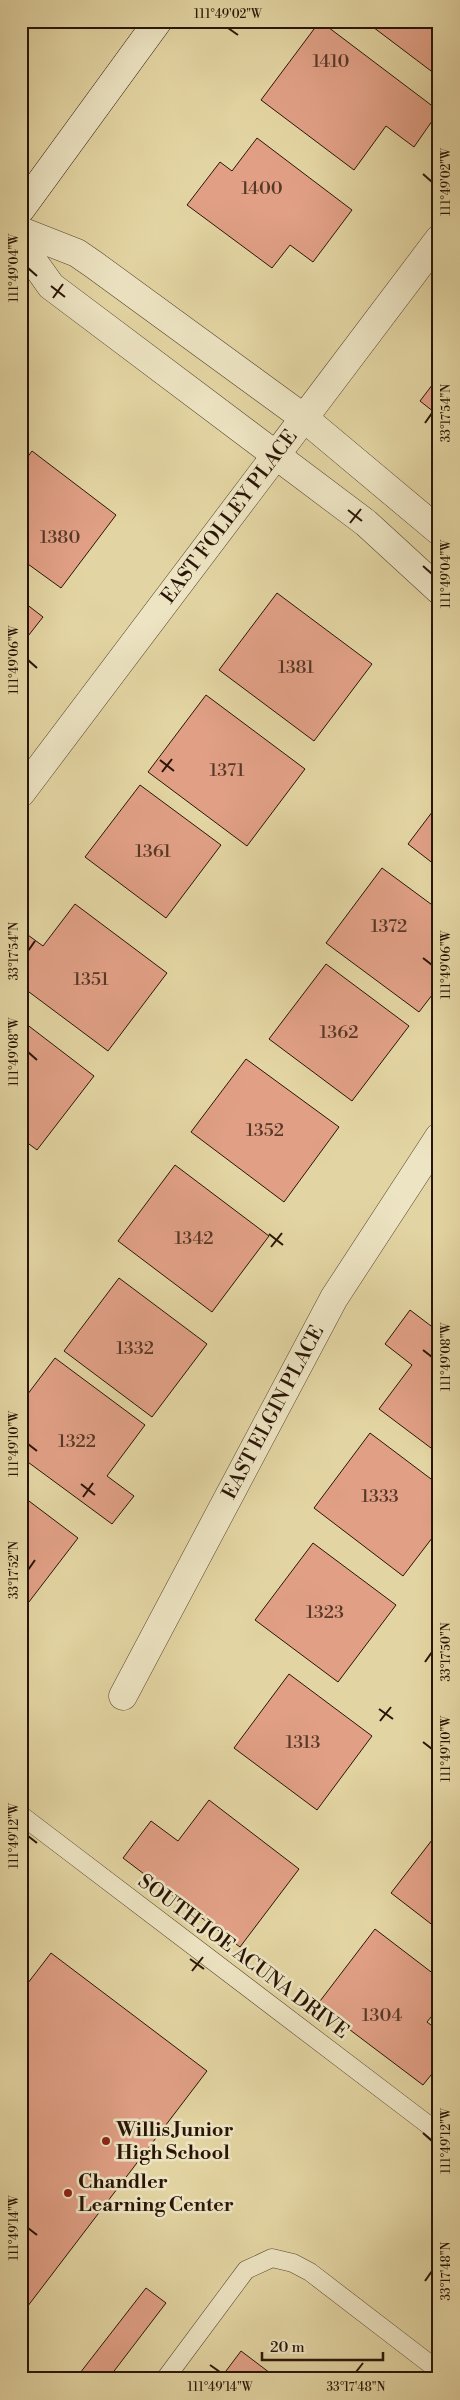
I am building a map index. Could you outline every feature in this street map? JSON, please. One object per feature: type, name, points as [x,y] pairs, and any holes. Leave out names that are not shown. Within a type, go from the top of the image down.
[{"type":"street","points":[[21,209],[158,21]]},
{"type":"street","points":[[21,231],[77,253],[304,418],[439,531]]},
{"type":"street","name":"EAST FOLLEY PLACE","points":[[21,793],[439,239]]},
{"type":"street","points":[[21,244],[51,286],[277,454],[366,524],[439,590]]},
{"type":"street","name":"EAST ELGIN PLACE","points":[[124,1696],[334,1298],[439,1137]]},
{"type":"lane","name":"SOUTH JOE ACUNA DRIVE","points":[[21,1815],[439,2134]]},
{"type":"lane","points":[[165,2379],[246,2270],[272,2258],[293,2263],[310,2272],[439,2371]]},
{"type":"building","points":[[320,21],[439,111],[414,147],[386,126],[354,170],[261,100]]},
{"type":"building","points":[[365,21],[439,21],[439,77]]},
{"type":"building","points":[[257,138],[352,210],[313,262],[290,245],[272,268],[187,205],[220,162],[232,171]]},
{"type":"building","points":[[439,376],[439,416],[420,401]]},
{"type":"building","points":[[32,451],[116,515],[61,588],[21,559],[21,466]]},
{"type":"building","points":[[277,593],[372,664],[314,741],[219,670]]},
{"type":"building","points":[[21,600],[43,617],[21,645]]},
{"type":"building","points":[[206,695],[305,769],[247,846],[148,772]]},
{"type":"building","points":[[140,785],[221,845],[166,918],[85,857]]},
{"type":"building","points":[[439,803],[439,868],[408,844]]},
{"type":"building","points":[[382,868],[439,910],[439,986],[419,1012],[326,943]]},
{"type":"building","points":[[75,904],[167,973],[108,1051],[21,986],[21,930],[43,946]]},
{"type":"building","points":[[326,964],[409,1026],[352,1101],[269,1039]]},
{"type":"building","points":[[21,1020],[94,1076],[37,1150],[21,1138]]},
{"type":"building","points":[[246,1059],[339,1127],[284,1202],[191,1132]]},
{"type":"building","points":[[175,1165],[269,1236],[212,1312],[118,1241]]},
{"type":"building","points":[[119,1278],[207,1344],[152,1417],[64,1351]]},
{"type":"building","points":[[410,1310],[439,1332],[439,1454],[379,1409],[412,1365],[385,1344]]},
{"type":"building","points":[[55,1358],[145,1425],[107,1476],[134,1496],[112,1524],[21,1457],[21,1403]]},
{"type":"building","points":[[370,1433],[439,1485],[439,1529],[403,1576],[314,1508]]},
{"type":"building","points":[[21,1495],[78,1538],[22,1611],[21,1610]]},
{"type":"building","points":[[313,1543],[396,1605],[338,1682],[255,1620]]},
{"type":"building","points":[[289,1674],[372,1736],[317,1810],[234,1748]]},
{"type":"building","points":[[209,1800],[299,1869],[240,1947],[123,1858],[151,1821],[178,1841]]},
{"type":"building","points":[[439,1831],[439,1930],[391,1893]]},
{"type":"building","points":[[375,1929],[439,1978],[439,2007],[427,2022],[439,2031],[439,2065],[423,2085],[317,2005]]},
{"type":"building","name":"Chandler Learning Center","points":[[51,1953],[207,2071],[21,2315],[21,1992]]},
{"type":"building","points":[[146,2288],[166,2303],[108,2379],[87,2379],[80,2373]]},
{"type":"building","points":[[241,2351],[278,2379],[220,2379]]},
{"type":"place","name":"Willis Junior High School","points":[[106,2141]]},
{"type":"place","name":"Chandler Learning Center","points":[[68,2193]]}]
